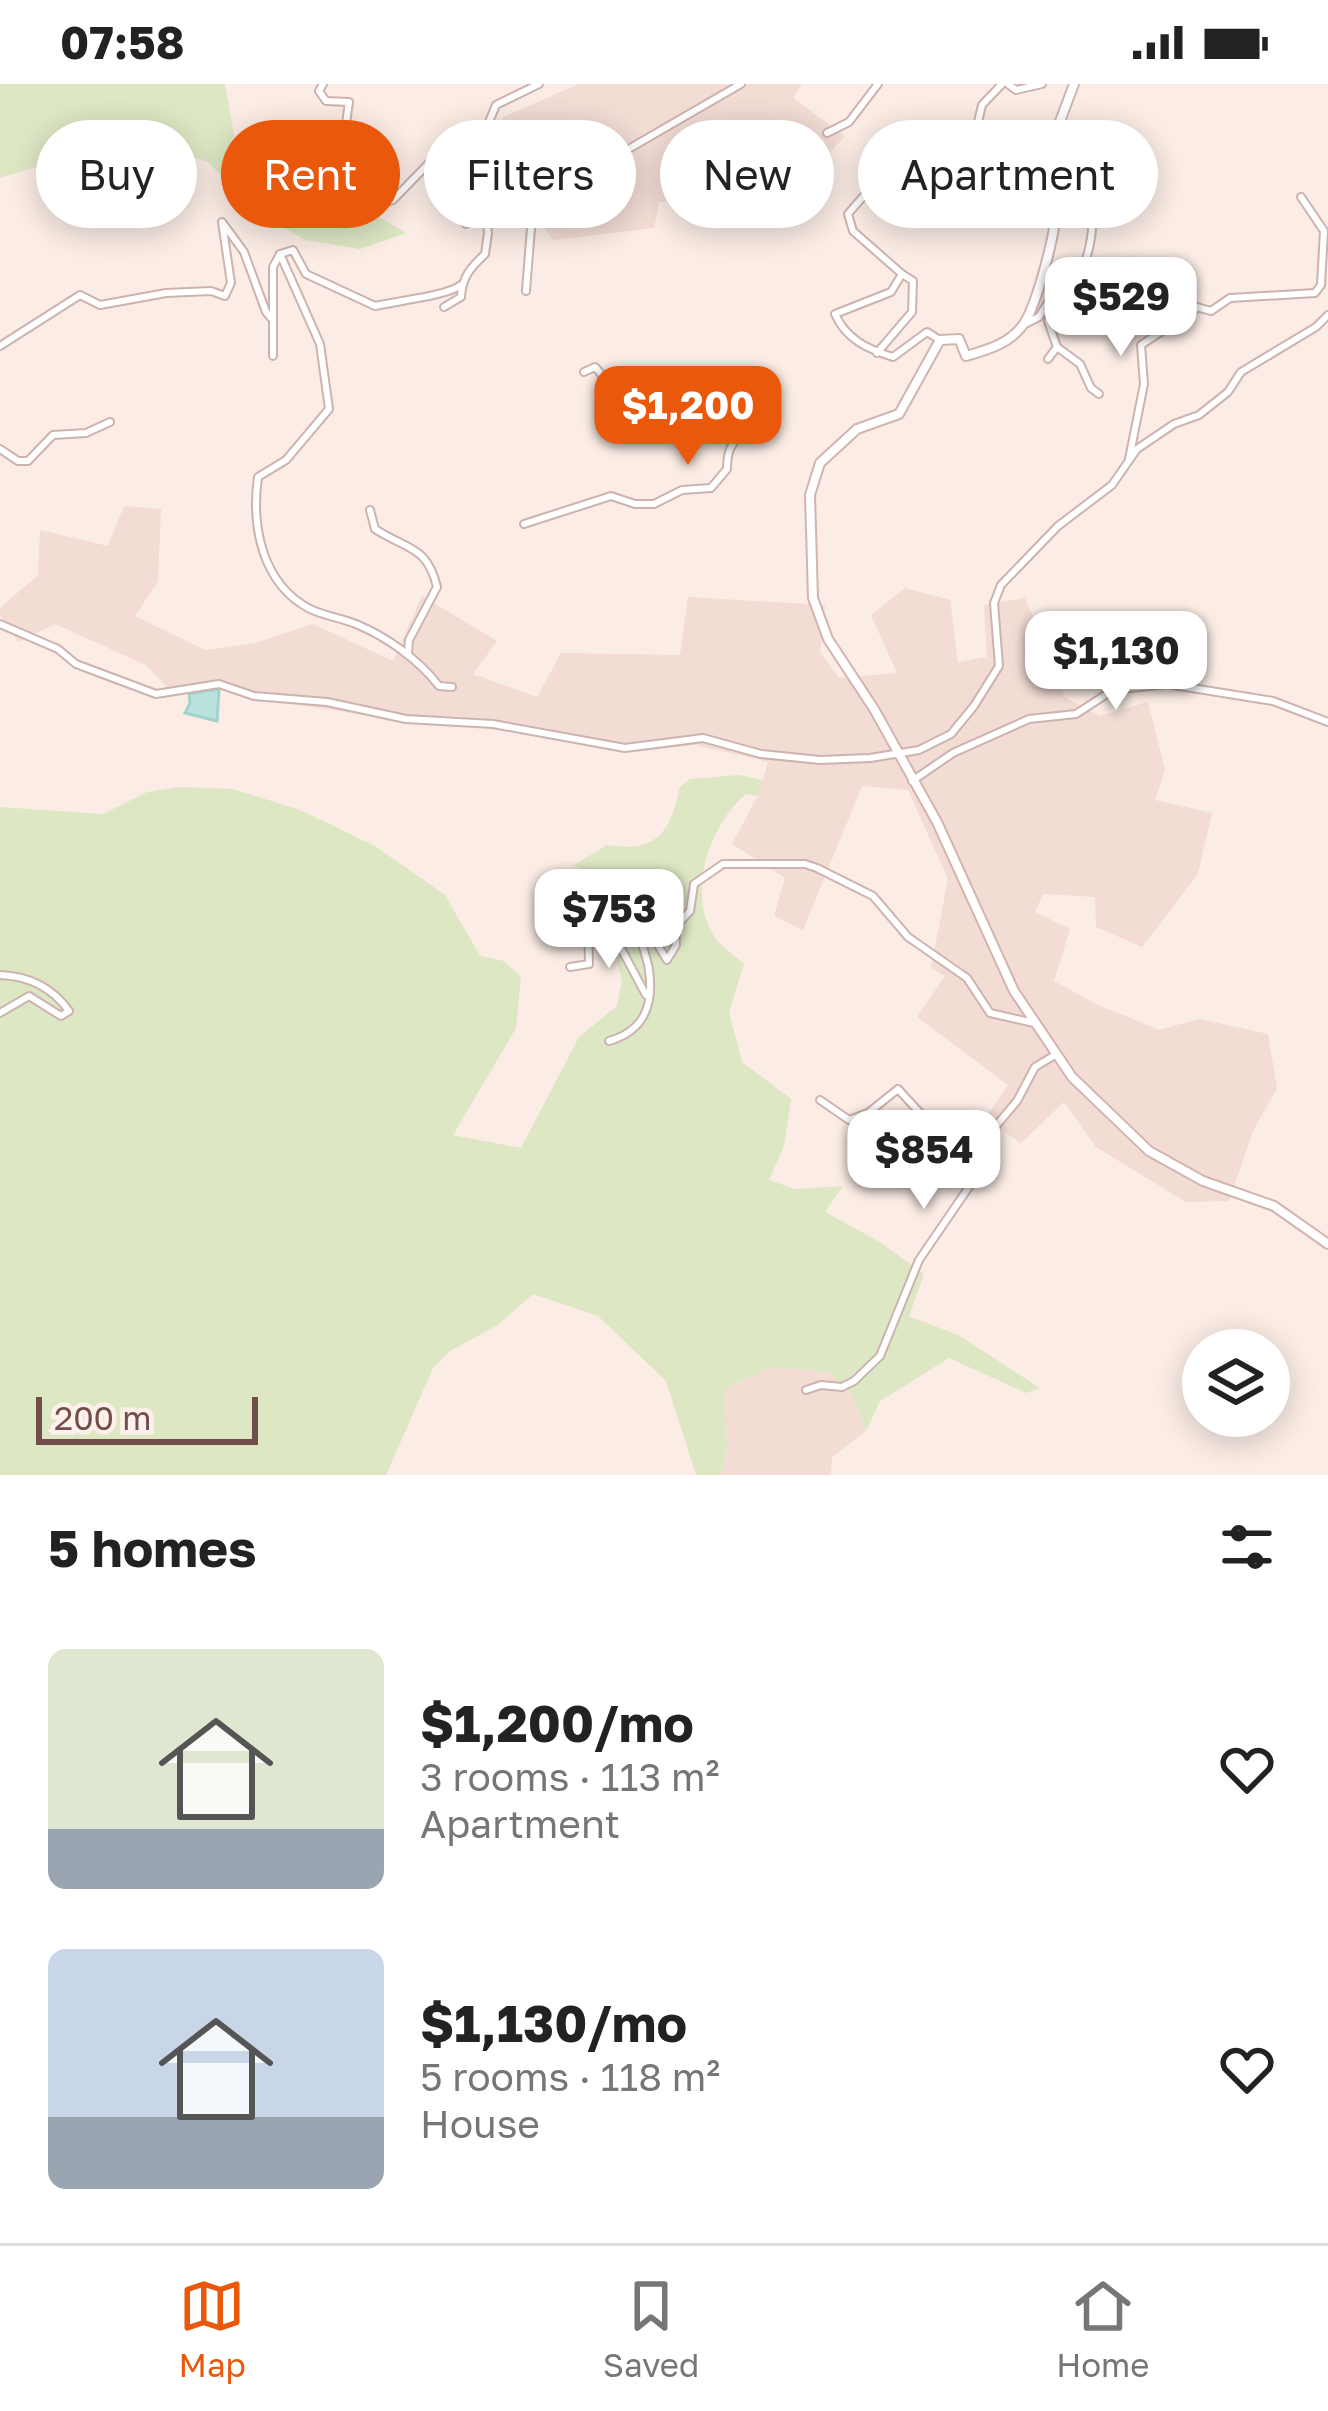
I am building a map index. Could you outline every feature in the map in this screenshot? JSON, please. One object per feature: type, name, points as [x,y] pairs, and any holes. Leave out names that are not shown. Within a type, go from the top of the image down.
[{"type":"street","points":[[323,84],[319,91],[326,101],[350,102],[343,145],[356,201],[365,208],[393,200],[424,168]]},
{"type":"street","points":[[490,120],[496,105],[539,84]]},
{"type":"street","points":[[526,291],[531,228],[539,208],[573,192],[594,169],[741,84]]},
{"type":"street","points":[[834,130],[849,122],[878,84]]},
{"type":"street","points":[[878,352],[912,313],[913,281],[853,231],[848,214],[874,183],[892,172],[954,179],[968,165],[982,105],[1005,84],[1016,90],[1042,84]]},
{"type":"street","points":[[1060,120],[1074,84]]},
{"type":"street","points":[[1092,228],[1082,268],[1103,312],[1129,314],[1186,304],[1211,311],[1230,298],[1315,293],[1325,286],[1324,230],[1300,197]]},
{"type":"street","points":[[0,346],[80,295],[100,305],[166,293],[212,291],[225,296],[231,283],[223,222],[244,252],[272,320]]},
{"type":"street","points":[[274,356],[273,267],[280,254],[293,250],[306,274],[375,306],[451,293],[485,254],[487,228]]},
{"type":"street","points":[[1024,324],[1053,228]]},
{"type":"street","points":[[280,254],[320,344],[328,409],[286,460],[258,476],[254,502],[269,573],[309,608],[358,624],[409,654],[439,686],[452,687]]},
{"type":"street","points":[[902,274],[891,292],[835,314],[852,339],[892,357],[927,332],[940,340],[959,339],[966,356],[1000,346],[1039,317],[1071,264],[1082,268]]},
{"type":"street","points":[[1058,284],[1048,321],[1058,347],[1080,364],[1099,394]]},
{"type":"street","points":[[444,307],[461,297],[461,285]]},
{"type":"street","points":[[1129,461],[1144,384],[1141,345],[1197,308]]},
{"type":"street","points":[[0,624],[58,649],[76,664],[156,694],[219,684],[254,696],[327,701],[406,719],[493,724],[625,748],[703,739],[789,758],[847,760],[919,750],[951,734],[999,666],[994,602],[1000,585],[1058,526],[1112,485],[1137,449],[1174,424],[1198,416],[1228,392],[1240,371],[1328,315]]},
{"type":"street","points":[[940,340],[898,414],[857,429],[820,463],[810,495],[813,598],[828,639],[874,709],[937,822],[1014,991],[1055,1055],[1149,1151],[1203,1181],[1274,1206],[1328,1244]]},
{"type":"street","points":[[1048,358],[1058,347]]},
{"type":"street","points":[[524,524],[611,496],[654,504],[682,490],[711,488],[727,469],[732,440],[749,420],[722,422],[705,410],[697,412],[690,435],[673,433],[620,408],[596,368],[584,372]]},
{"type":"street","points":[[0,449],[18,461],[28,461],[53,435],[86,433],[110,422]]},
{"type":"street","points":[[370,510],[376,529],[418,550],[433,571],[437,586],[409,640],[409,654]]},
{"type":"street","points":[[912,781],[953,753],[1029,718],[1076,713],[1113,690],[1167,684],[1274,701],[1328,722]]},
{"type":"street","points":[[609,1041],[629,1035],[641,1023],[648,999],[649,971],[638,934],[643,921],[668,960],[676,944],[675,927],[690,911],[694,884],[723,864],[805,864],[873,896],[908,937],[967,978],[989,1013],[1034,1023]]},
{"type":"street","points":[[570,967],[589,964],[588,921],[600,909],[648,999]]},
{"type":"street","points":[[0,975],[25,978],[49,989],[69,1011],[61,1016],[29,996],[0,1012]]},
{"type":"street","points":[[806,1390],[821,1385],[842,1387],[880,1356],[919,1260],[973,1181],[979,1146],[1017,1101],[1035,1067],[1055,1055]]},
{"type":"street","points":[[820,1100],[849,1120],[868,1113],[898,1089],[932,1126],[979,1146]]},
{"type":"shaded area","points":[[579,84],[802,84],[793,98],[823,120],[660,120],[660,202],[654,228],[553,240],[545,228],[636,228],[636,120],[503,117]]},
{"type":"shaded area","points":[[834,128],[845,136],[834,148]]},
{"type":"shaded area","points":[[124,506],[161,509],[158,581],[135,616],[205,650],[255,643],[313,624],[393,661],[422,596],[497,641],[473,674],[537,697],[561,653],[680,655],[688,597],[825,605],[820,652],[839,678],[897,673],[871,615],[905,588],[950,600],[958,662],[987,657],[984,605],[1025,598],[1065,697],[1100,716],[1148,702],[1165,770],[1155,800],[1212,813],[1198,874],[1142,947],[1096,927],[1095,897],[1043,894],[1035,912],[1070,929],[1054,981],[1096,1004],[1159,1030],[1199,1019],[1268,1034],[1277,1088],[1253,1131],[1229,1201],[1186,1202],[1096,1147],[1064,1102],[1021,1143],[985,1119],[1008,1085],[917,1017],[945,976],[931,968],[948,879],[908,790],[862,786],[803,930],[774,916],[785,878],[732,844],[758,796],[768,762],[695,745],[641,751],[546,729],[456,716],[398,720],[286,703],[239,687],[167,687],[146,665],[55,624],[18,642],[0,608],[38,575],[40,530],[108,546]]},
{"type":"shaded area","points":[[772,1367],[829,1372],[852,1395],[866,1431],[832,1457],[831,1475],[721,1475],[727,1449],[725,1389]]},
{"type":"green space","points":[[0,84],[225,84],[232,120],[221,120],[221,175],[197,158],[197,120],[36,120],[36,167],[0,178]]},
{"type":"green space","points":[[284,228],[398,228],[406,233],[360,249],[306,240]]},
{"type":"green space","points":[[739,775],[763,780],[758,796],[746,794],[733,807],[712,842],[702,902],[716,939],[744,964],[729,1012],[742,1062],[791,1099],[784,1146],[769,1180],[795,1189],[843,1186],[825,1212],[880,1242],[924,1274],[909,1316],[960,1336],[1040,1388],[1026,1393],[949,1358],[880,1401],[866,1431],[852,1395],[829,1372],[772,1367],[725,1389],[727,1449],[721,1475],[696,1475],[666,1381],[598,1316],[533,1294],[496,1326],[450,1351],[433,1368],[386,1475],[0,1475],[0,807],[103,814],[147,792],[180,787],[233,789],[300,810],[375,846],[445,895],[480,956],[504,961],[521,977],[516,1028],[453,1135],[521,1148],[579,1037],[617,1006],[622,982],[597,877],[574,865],[607,845],[639,846],[659,836],[672,816],[680,787],[690,779]]},
{"type":"water","points":[[219,689],[217,721],[185,713],[189,694]]}]
